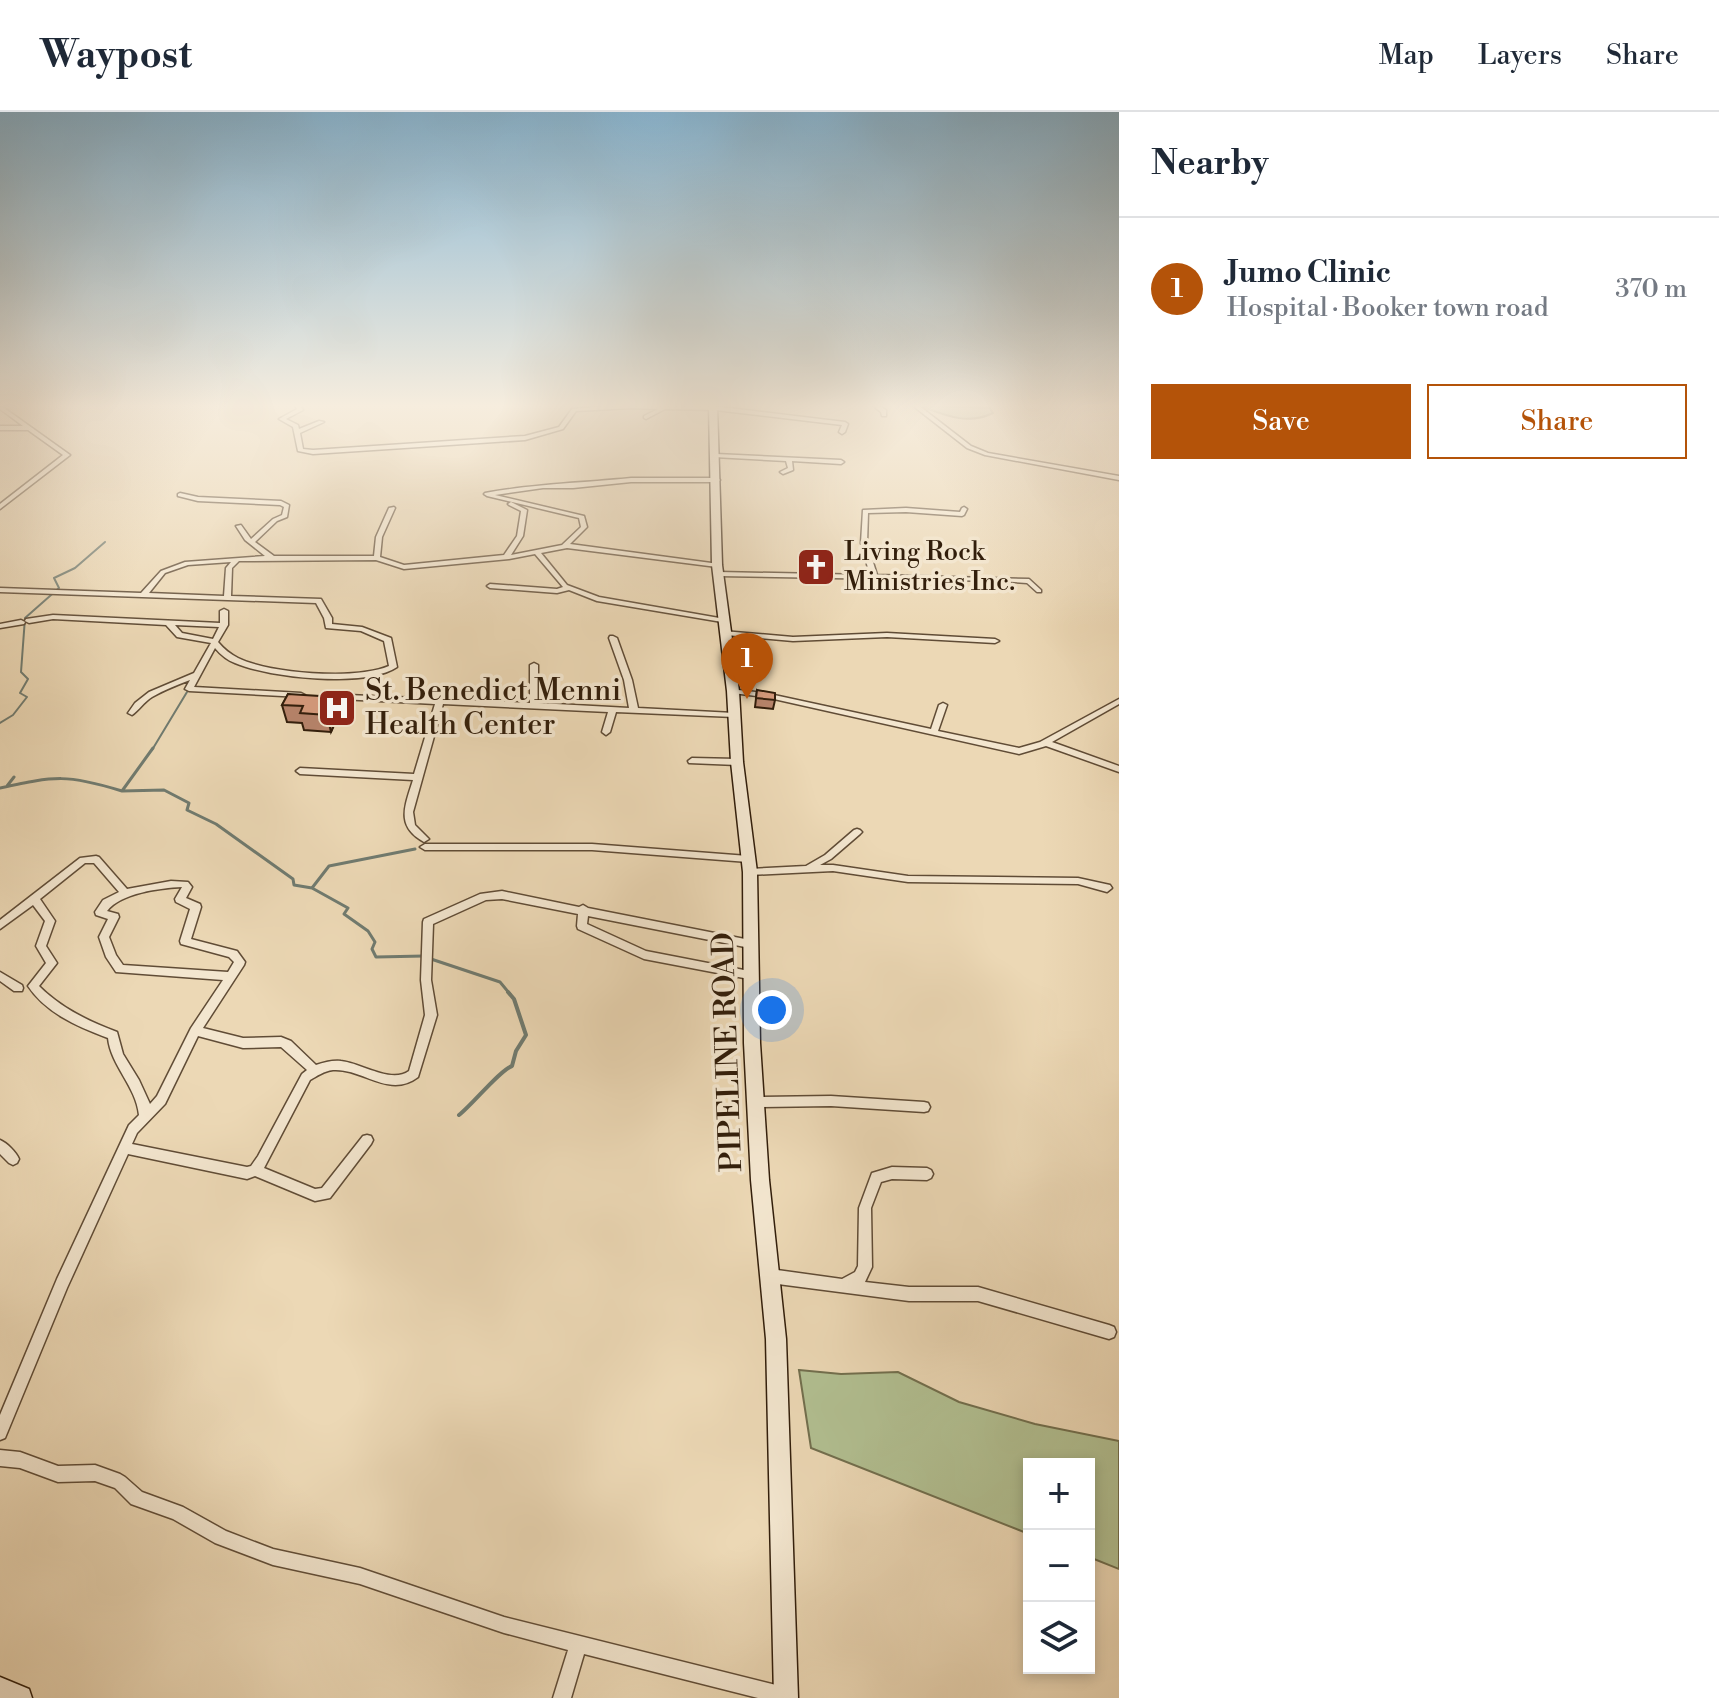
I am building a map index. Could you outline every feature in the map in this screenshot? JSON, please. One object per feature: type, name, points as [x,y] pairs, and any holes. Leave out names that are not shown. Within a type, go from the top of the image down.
[{"type":"street","points":[[0,507],[36,479]]},
{"type":"street","points":[[506,557],[520,536],[524,510],[487,494],[543,486],[631,480],[717,480]]},
{"type":"street","name":"PIPELINE ROAD","points":[[717,480],[718,569],[749,865],[749,975],[756,1102],[776,1339],[786,1697]]},
{"type":"street","points":[[180,495],[287,506],[285,516],[275,520],[251,542]]},
{"type":"street","points":[[502,500],[532,503],[582,517],[584,527],[570,546]]},
{"type":"street","points":[[377,558],[379,537],[392,508]]},
{"type":"street","points":[[874,576],[864,543],[865,511],[962,514],[964,509]]},
{"type":"street","points":[[239,526],[251,542],[272,558]]},
{"type":"street","points":[[143,595],[163,572],[187,563],[272,558],[377,558],[404,567],[506,557],[570,546],[718,569],[1029,581],[1039,591]]},
{"type":"street","points":[[537,552],[569,588],[611,603],[726,627],[793,639],[887,635],[995,641]]},
{"type":"street","points":[[227,597],[229,568],[237,559]]},
{"type":"street","points":[[490,586],[557,591],[569,588]]},
{"type":"street","points":[[0,590],[318,601],[329,626],[362,629],[388,640],[393,667],[375,674],[334,676],[262,669],[219,651],[214,641]]},
{"type":"street","points":[[224,611],[224,625],[189,689],[734,715]]},
{"type":"street","points":[[0,626],[53,617],[224,625]]},
{"type":"street","points":[[168,623],[180,635],[214,641]]},
{"type":"street","points":[[613,638],[628,680],[634,711]]},
{"type":"street","points":[[534,665],[534,706]]},
{"type":"street","points":[[132,713],[140,699],[153,691],[197,674]]},
{"type":"street","points":[[733,691],[1019,751],[1046,743],[1119,701]]},
{"type":"street","points":[[439,702],[416,777],[408,820],[424,843],[592,847],[749,865],[833,868],[908,879],[1078,881],[1107,888]]},
{"type":"street","points":[[934,731],[943,705]]},
{"type":"street","points":[[606,732],[612,711]]},
{"type":"street","points":[[1046,743],[1119,769]]},
{"type":"street","points":[[692,761],[737,762]]},
{"type":"street","points":[[300,771],[416,777]]},
{"type":"street","points":[[806,868],[828,857],[857,832]]},
{"type":"street","points":[[0,925],[90,858],[96,859],[125,893]]},
{"type":"street","points":[[0,1433],[62,1284],[133,1129],[161,1100],[195,1031],[240,962],[238,957],[185,941],[196,907],[180,899],[187,887],[185,884],[125,893],[107,903],[100,912],[114,917],[104,937],[111,957],[120,969],[229,976]]},
{"type":"street","points":[[255,1170],[306,1077],[314,1070],[330,1064],[340,1065],[397,1081],[406,1080],[414,1074],[431,1015],[426,958],[428,922],[484,897],[502,895],[750,944]]},
{"type":"street","points":[[35,900],[50,921],[41,946],[52,963],[33,986],[60,1009],[91,1028],[113,1035],[112,1046],[138,1088],[145,1105],[145,1115]]},
{"type":"street","points":[[583,909],[582,926],[644,955],[749,975]]},
{"type":"street","points":[[0,976],[18,988]]},
{"type":"street","points":[[195,1031],[243,1043],[281,1042],[314,1070]]},
{"type":"street","points":[[756,1102],[831,1101],[924,1107]]},
{"type":"street","points":[[124,1148],[163,1153],[239,1172],[255,1170],[315,1195],[325,1194],[367,1140]]},
{"type":"street","points":[[0,1146],[13,1159]]},
{"type":"street","points":[[845,1284],[860,1277],[865,1267],[865,1208],[868,1192],[876,1177],[892,1173],[927,1174]]},
{"type":"street","points":[[770,1276],[909,1294],[978,1294],[1109,1332]]},
{"type":"street","points":[[0,1458],[20,1460],[58,1474],[95,1473],[120,1482],[137,1498],[273,1557],[360,1576],[504,1625],[786,1697]]},
{"type":"street","points":[[562,1698],[578,1644]]},
{"type":"street","points":[[0,1689],[20,1698]]},
{"type":"green space","points":[[799,1370],[841,1374],[898,1372],[959,1402],[1035,1424],[1119,1441],[1119,1569],[1095,1559],[1095,1458],[1023,1458],[1023,1532],[811,1448]]},
{"type":"building","points":[[806,551],[827,551],[830,559],[809,559]]},
{"type":"building","points":[[757,690],[775,693],[775,700],[756,698]]},
{"type":"building","points":[[288,694],[335,697],[327,715],[300,713],[303,706],[282,705]]},
{"type":"waterway","points":[[0,723],[13,715],[27,697],[20,693],[28,679],[21,672],[25,618],[59,588],[54,578],[75,568],[105,542]]},
{"type":"waterway","points":[[152,750],[187,692]]},
{"type":"waterway","points":[[122,791],[153,748]]},
{"type":"waterway","points":[[7,786],[14,777]]},
{"type":"waterway","points":[[0,788],[35,781],[74,779],[122,791]]},
{"type":"waterway","points":[[122,791],[164,790],[189,803],[187,810],[216,824],[293,879],[294,885],[312,888]]},
{"type":"waterway","points":[[312,888],[329,866],[415,849]]},
{"type":"waterway","points":[[312,888],[348,908],[344,914],[368,931],[375,942],[372,949],[376,957],[424,956]]},
{"type":"waterway","points":[[431,959],[500,982],[510,994]]},
{"type":"waterway","points":[[459,1115],[512,1066],[516,1051],[526,1035],[514,999],[508,992]]},
{"type":"place","name":"Living Rock Ministries Inc.","points":[[816,567]]},
{"type":"place","name":"Jumo Clinic","points":[[747,699]]},
{"type":"place","name":"St. Benedict Menni Health Center","points":[[337,708]]}]
